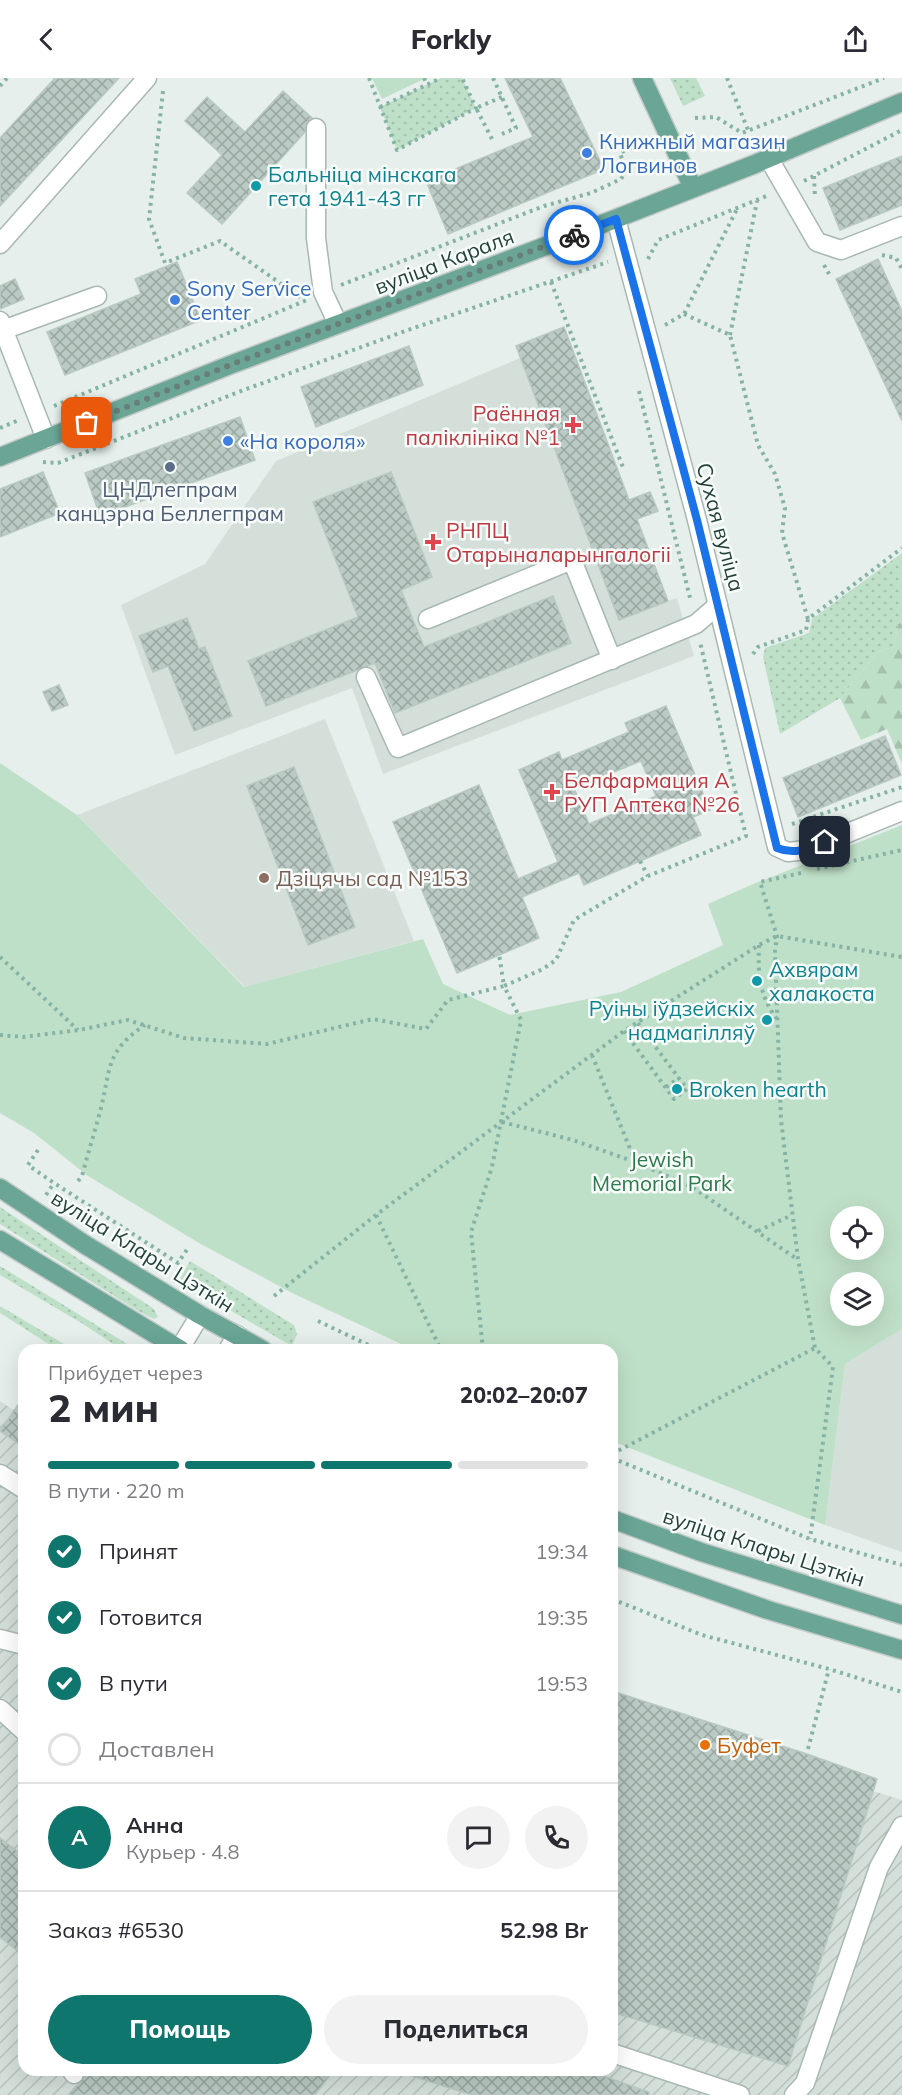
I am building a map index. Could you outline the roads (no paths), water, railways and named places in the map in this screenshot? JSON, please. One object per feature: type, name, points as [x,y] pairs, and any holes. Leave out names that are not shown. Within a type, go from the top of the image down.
[{"type":"main road","points":[[642,78],[693,188]]},
{"type":"main road","name":"вуліца Караля","points":[[0,457],[230,365],[769,159],[902,102]]},
{"type":"main road","name":"вуліца Клары Цэткін","points":[[0,1188],[84,1244],[200,1315],[232,1343]]},
{"type":"main road","points":[[0,1240],[170,1344]]},
{"type":"main road","name":"вуліца Клары Цэткін","points":[[618,1521],[701,1552],[902,1615]]},
{"type":"main road","points":[[618,1557],[768,1610],[902,1650]]},
{"type":"street","points":[[0,244],[147,78]]},
{"type":"street","points":[[316,128],[316,238],[323,292],[338,324]]},
{"type":"street","points":[[769,159],[817,242],[841,250],[902,226]]},
{"type":"street","name":"Сухая вуліца","points":[[616,219],[697,520],[777,848],[788,852],[806,850],[902,811]]},
{"type":"street","points":[[46,439],[45,410],[1,327],[97,296]]},
{"type":"street","points":[[428,620],[572,560],[612,660]]},
{"type":"street","points":[[366,676],[398,748],[696,624],[718,606]]},
{"type":"street","points":[[183,1344],[200,1315]]},
{"type":"street","points":[[0,1474],[18,1485]]},
{"type":"street","points":[[1,1643],[18,1644]]},
{"type":"street","points":[[0,1709],[18,1726]]},
{"type":"street","points":[[794,2095],[805,2084],[879,1867],[902,1826]]},
{"type":"street","points":[[618,2056],[740,2095]]},
{"type":"place","name":"Книжный магазин Логвинов","points":[[587,153]]},
{"type":"place","name":"Бальніца мінскага гета 1941-43 гг","points":[[256,186]]},
{"type":"place","name":"Sony Service Center","points":[[175,300]]},
{"type":"place","name":"Раённая паліклініка №1","points":[[573,425]]},
{"type":"place","name":"«На короля»","points":[[228,441]]},
{"type":"place","name":"ЦНДлегпрам канцэрна Беллегпрам","points":[[170,467]]},
{"type":"place","name":"РНПЦ Отарыналарынгалогіі","points":[[433,542]]},
{"type":"place","name":"Белфармация А РУП Аптека №26","points":[[552,792]]},
{"type":"place","name":"Дзіцячы сад №153","points":[[264,878]]},
{"type":"place","name":"Ахвярам халакоста","points":[[757,981]]},
{"type":"place","name":"Руіны іўдзейскіх надмагілляў","points":[[767,1020]]},
{"type":"place","name":"Broken hearth","points":[[677,1089]]},
{"type":"place","name":"Буфет","points":[[705,1745]]},
{"type":"park label","name":"Jewish Memorial Park","points":[[662,1171]]}]
